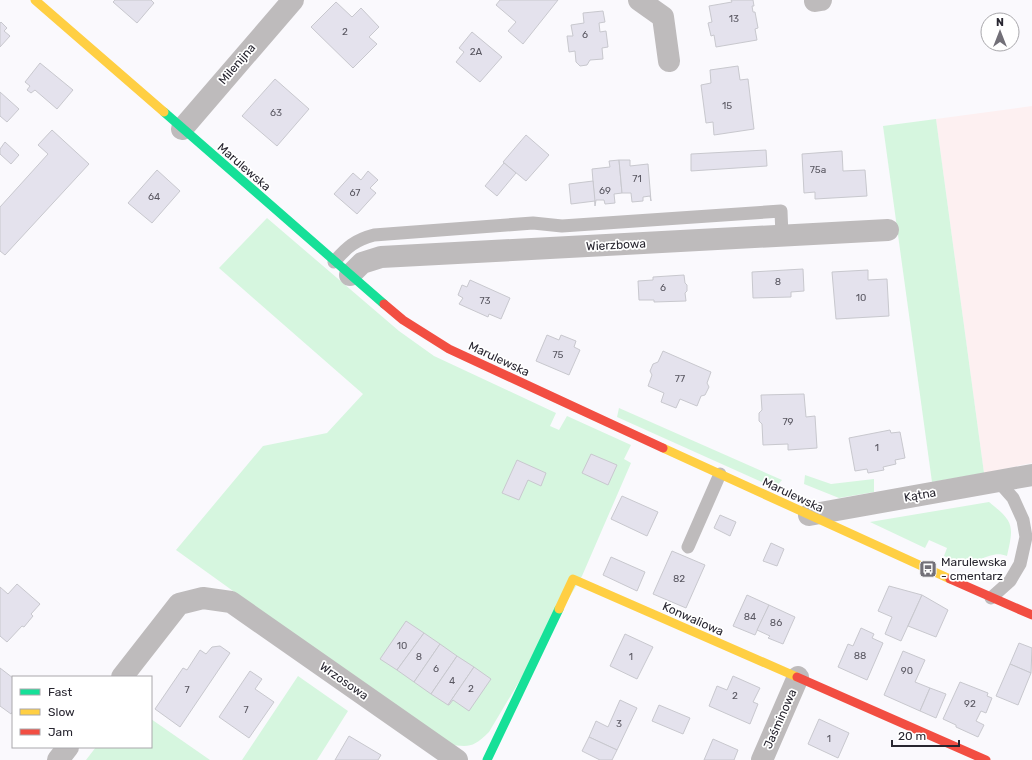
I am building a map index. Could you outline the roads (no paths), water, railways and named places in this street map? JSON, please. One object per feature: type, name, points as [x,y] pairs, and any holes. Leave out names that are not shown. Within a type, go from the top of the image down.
[{"type":"street","name":"Marulewska","points":[[35,0],[403,320],[449,349],[809,515],[991,598],[1032,615]]},
{"type":"street","name":"Milenijna","points":[[182,129],[293,0]]},
{"type":"street","points":[[639,0],[663,17],[669,61]]},
{"type":"street","name":"Wierzbowa","points":[[342,268],[381,257],[888,230]]},
{"type":"street","name":"Kątna","points":[[809,515],[1032,475]]},
{"type":"street","name":"Konwaliowa","points":[[487,760],[573,580],[986,760]]},
{"type":"street","name":"Wrzosowa","points":[[123,676],[179,604],[203,598],[231,602],[457,760]]},
{"type":"street","name":"Jaśminowa","points":[[762,760],[798,678]]},
{"type":"street","points":[[58,760],[67,748]]},
{"type":"lane","points":[[688,547],[720,474]]},
{"type":"lane","points":[[991,598],[1010,581],[1020,564],[1026,537],[1024,520],[1013,498],[998,481]]},
{"type":"place","name":"Marulewska - cmentarz","points":[[928,569]]}]
